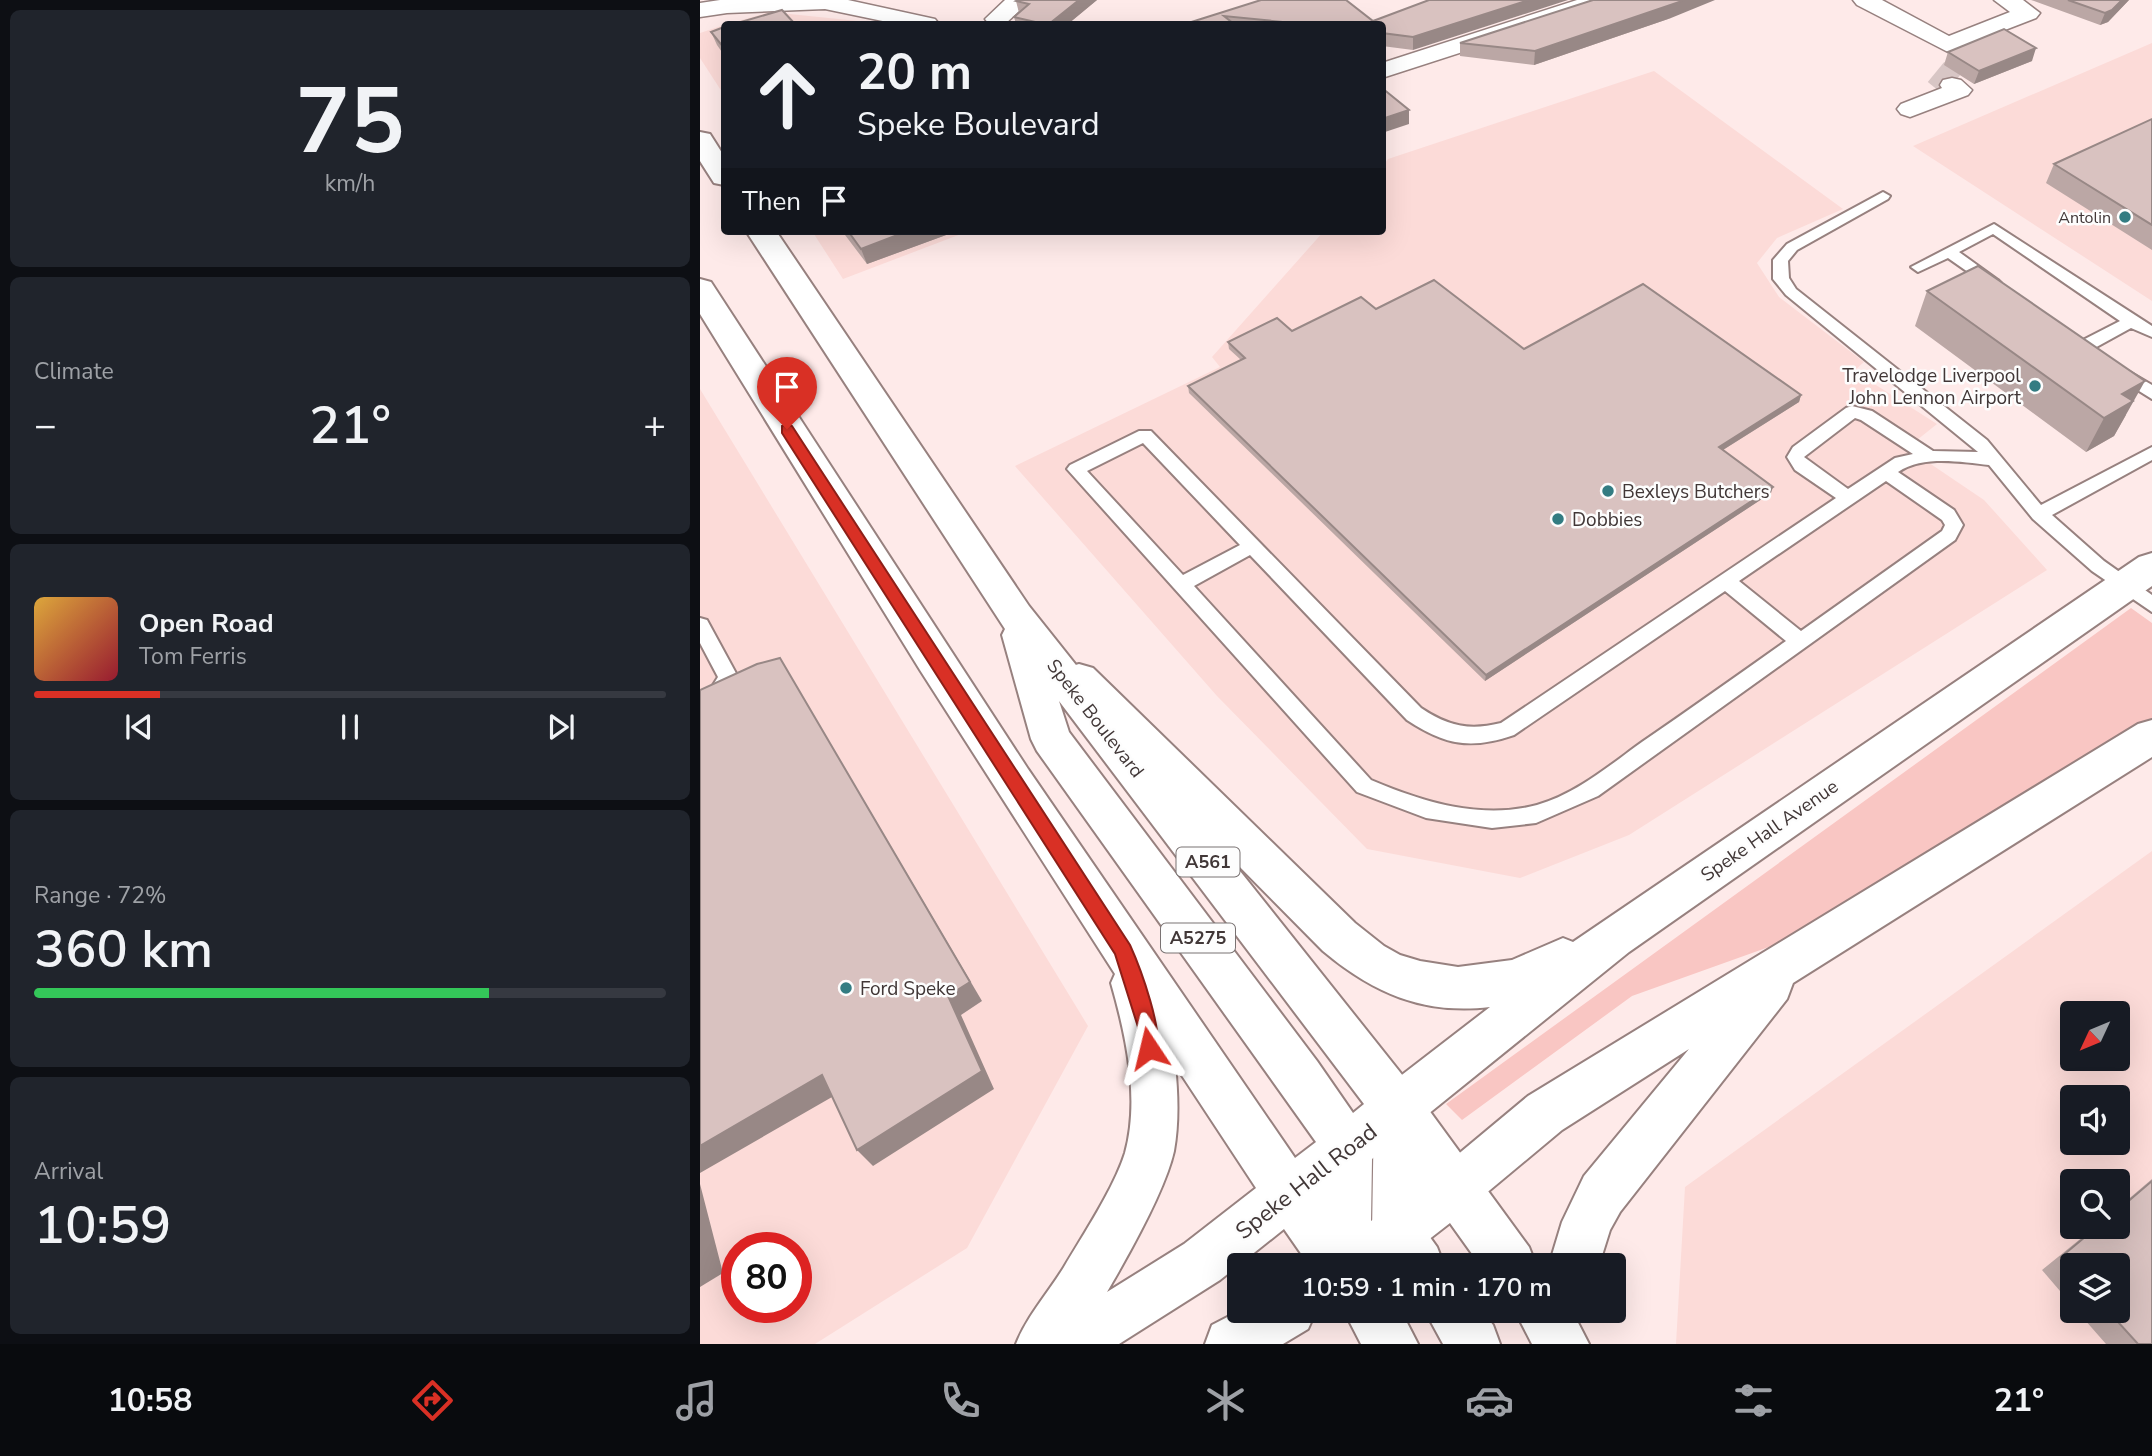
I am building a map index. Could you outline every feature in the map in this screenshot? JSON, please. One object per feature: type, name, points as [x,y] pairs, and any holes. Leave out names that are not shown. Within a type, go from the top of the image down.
[{"type":"main road","points":[[700,140],[721,172]]},
{"type":"main road","name":"Speke Boulevard","points":[[764,235],[1016,616],[1398,1108],[1455,1188]]},
{"type":"main road","points":[[700,289],[845,523],[1124,951],[1331,1253]]},
{"type":"main road","name":"Speke Hall Avenue","points":[[1398,1108],[1613,937],[2142,586]]},
{"type":"main road","points":[[1016,616],[1339,937],[1368,961],[1404,979],[1429,985],[1472,987],[1513,981],[1613,937]]},
{"type":"main road","name":"A5275","points":[[1016,616],[1051,740],[1289,1062],[1348,1148]]},
{"type":"main road","points":[[1408,1249],[1455,1188],[1545,1113],[2152,736]]},
{"type":"main road","points":[[1042,1344],[1070,1306],[1111,1238],[1150,1150],[1154,1091],[1147,1027],[1124,951]]},
{"type":"main road","points":[[1578,1253],[1587,1222],[1602,1194],[1788,964]]},
{"type":"main road","points":[[1398,1108],[1408,1249]]},
{"type":"main road","name":"Speke Hall Road","points":[[1071,1344],[1202,1262],[1398,1108]]},
{"type":"main road","points":[[1345,1253],[1348,1148]]},
{"type":"main road","name":"A561","points":[[1455,1188],[1502,1253]]},
{"type":"main road","points":[[1231,1344],[1269,1323]]},
{"type":"main road","points":[[1378,1323],[1392,1344]]},
{"type":"main road","points":[[1459,1323],[1474,1344]]},
{"type":"main road","points":[[1549,1323],[1563,1344]]},
{"type":"main road","points":[[1567,1323],[1570,1344]]},
{"type":"street","points":[[997,19],[1020,0]]},
{"type":"street","points":[[1386,70],[1600,0]]},
{"type":"street","points":[[1865,0],[1948,45],[2038,6]]},
{"type":"street","points":[[2007,0],[2038,6]]},
{"type":"street","points":[[700,10],[820,1],[907,21]]},
{"type":"street","points":[[1930,65],[1929,50],[1932,38]]},
{"type":"street","points":[[1910,109],[1959,90],[1952,85]]},
{"type":"lane","points":[[1883,196],[1792,247],[1780,260],[1781,279],[1791,292],[1980,444],[2039,514],[2142,586]]},
{"type":"lane","points":[[1918,267],[1994,228],[2131,321],[2152,332]]},
{"type":"lane","points":[[1949,252],[2006,291]]},
{"type":"lane","points":[[2131,321],[2090,350],[2152,393]]},
{"type":"lane","points":[[1849,498],[1801,466],[1795,457],[1799,451],[1852,412],[1866,415],[1930,457]]},
{"type":"lane","points":[[1886,472],[1948,515],[1954,525],[1948,535],[1591,790],[1537,814],[1489,819],[1442,814],[1398,802],[1364,786],[1076,469],[1145,435],[1415,713],[1438,731],[1466,737],[1484,736],[1507,729],[1849,498],[1886,472],[1901,462],[1943,455],[1994,459]]},
{"type":"lane","points":[[2039,514],[2152,453]]},
{"type":"lane","points":[[1181,585],[1252,546]]},
{"type":"lane","points":[[1726,581],[1800,641]]},
{"type":"lane","points":[[700,625],[728,677],[715,699],[700,709]]},
{"type":"shaded area","points":[[770,12],[858,21],[738,21]]},
{"type":"shaded area","points":[[721,26],[721,90],[700,58],[700,33]]},
{"type":"shaded area","points":[[2152,43],[2152,301],[1913,146]]},
{"type":"shaded area","points":[[1654,71],[1843,209],[1777,238],[1757,263],[1779,297],[1864,362],[1854,371],[1937,424],[1907,448],[1984,500],[2047,570],[1629,835],[1520,878],[1367,849],[1217,696],[1015,466],[1220,367],[1212,357],[1320,235],[1386,235],[1388,159]]},
{"type":"shaded area","points":[[815,235],[958,235],[843,279]]},
{"type":"shaded area","points":[[700,389],[1088,1026],[967,1248],[815,1344],[700,1344]]},
{"type":"shaded area","points":[[2131,608],[2152,623],[2152,728],[1875,909],[1632,996],[1462,1120],[1446,1104]]},
{"type":"shaded area","points":[[2152,851],[2152,1344],[1676,1344],[1685,1187]]},
{"type":"building","points":[[1079,0],[1053,21],[1031,21],[1014,17],[1029,4],[1016,1]]},
{"type":"building","points":[[1261,0],[1346,0],[1373,21],[1273,21],[1224,16],[1230,21],[1194,21]]},
{"type":"building","points":[[1429,0],[1529,0],[1413,37],[1386,34],[1386,21],[1373,21]]},
{"type":"building","points":[[1593,0],[1685,0],[1535,51],[1460,43]]},
{"type":"building","points":[[2068,0],[2122,0],[2105,13]]},
{"type":"building","points":[[782,10],[792,21],[744,21]]},
{"type":"building","points":[[721,28],[721,44],[711,32]]},
{"type":"building","points":[[2004,29],[2036,48],[1979,71],[1948,52]]},
{"type":"building","points":[[1386,91],[1409,110],[1386,118]]},
{"type":"building","name":"Antolin","points":[[2152,119],[2152,225],[2054,164]]},
{"type":"building","points":[[851,235],[898,235],[861,249]]},
{"type":"building","points":[[1978,266],[2145,381],[2122,394],[2133,401],[2104,418],[1927,291]]},
{"type":"building","points":[[1434,280],[1524,349],[1643,284],[1801,395],[1719,447],[1773,487],[1486,675],[1188,386],[1245,358],[1228,342],[1277,318],[1292,331],[1361,297],[1376,309]]},
{"type":"building","points":[[780,658],[970,982],[948,996],[982,1071],[857,1150],[822,1075],[700,1146],[700,690],[757,664]]},
{"type":"building","points":[[2152,1181],[2152,1344],[2138,1344],[2119,1323],[2130,1323],[2130,1253],[2066,1253],[2083,1239],[2130,1239],[2130,1200]]},
{"type":"tunnel","points":[[1936,72],[1952,85]]},
{"type":"place","name":"Antolin","points":[[2125,217]]},
{"type":"place","name":"Travelodge Liverpool John Lennon Airport","points":[[2035,386]]},
{"type":"place","name":"Bexleys Butchers","points":[[1608,491]]},
{"type":"place","name":"Dobbies","points":[[1558,519]]},
{"type":"place","name":"Ford Speke","points":[[846,988]]},
{"type":"route","points":[[787,429],[845,523],[1124,951],[1147,1027],[1149,1048]]}]
